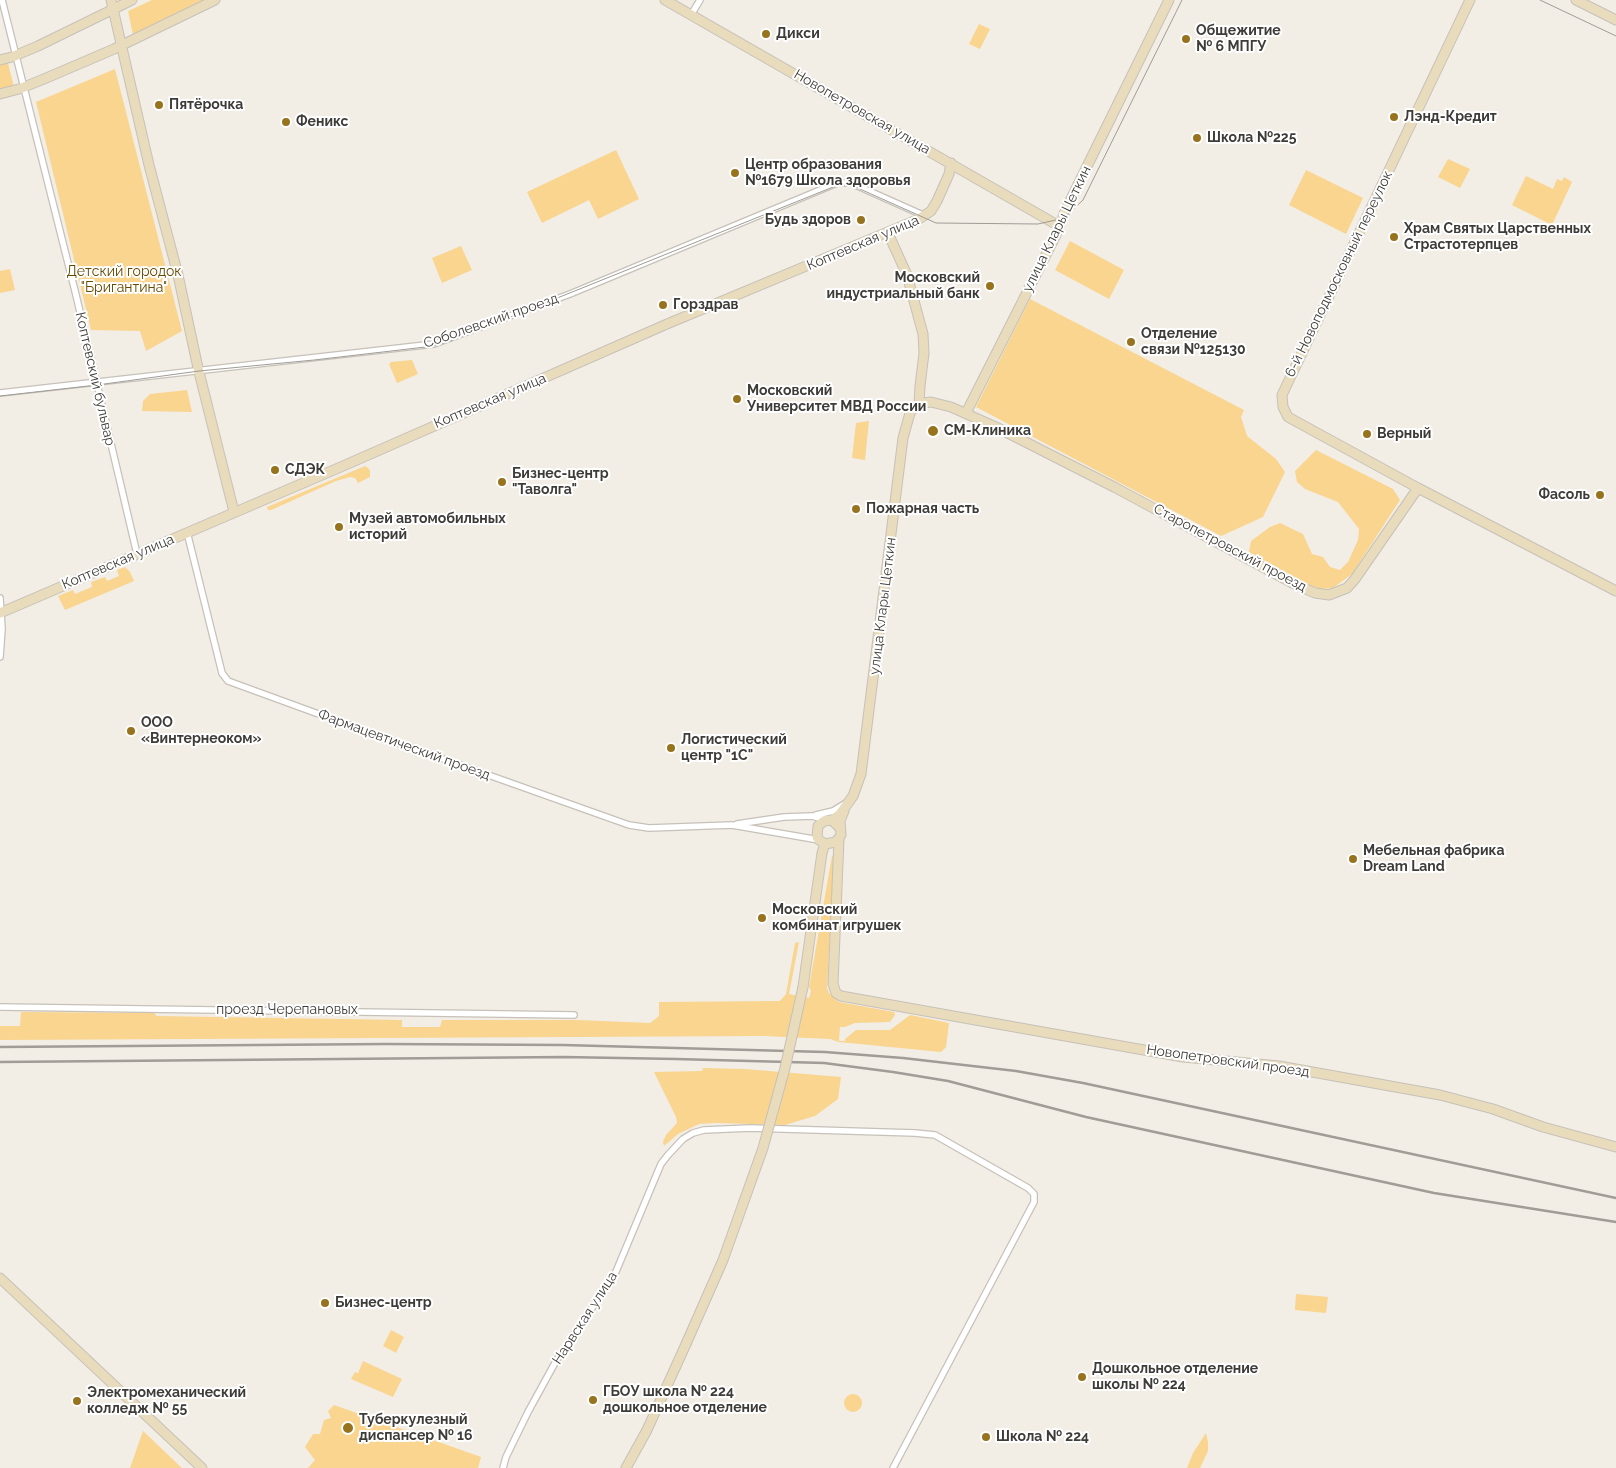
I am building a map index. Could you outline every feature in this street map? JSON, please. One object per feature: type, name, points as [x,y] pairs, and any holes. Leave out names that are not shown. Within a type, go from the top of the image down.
[{"type":"street","name":"Коптевский бульвар","points":[[2,0],[137,554]]},
{"type":"street","points":[[0,60],[16,56],[38,46],[112,4],[132,0]]},
{"type":"street","points":[[0,94],[24,87],[121,45],[215,0]]},
{"type":"street","name":"Новопетровская улица","points":[[665,0],[951,162],[1059,226]]},
{"type":"street","points":[[691,15],[700,0]]},
{"type":"street","name":"улица Клары Цеткин","points":[[966,413],[1169,0]]},
{"type":"street","name":"6-й Новоподмосковный переулок","points":[[1418,488],[1288,417],[1283,407],[1282,396],[1470,0]]},
{"type":"street","points":[[1576,0],[1616,20]]},
{"type":"street","points":[[112,4],[151,174],[178,275],[234,512]]},
{"type":"street","name":"Коптевская улица","points":[[0,613],[667,324],[925,216],[937,201],[949,174],[951,162]]},
{"type":"street","name":"Соболевский проезд","points":[[0,393],[434,344],[570,294],[837,182],[851,183],[925,216]]},
{"type":"street","points":[[888,233],[908,274],[923,334],[924,353],[920,405],[931,402],[941,403],[966,413]]},
{"type":"street","name":"улица Клары Цеткин","points":[[830,820],[840,814],[853,796],[860,774],[903,438],[910,413],[920,405]]},
{"type":"street","name":"Старопетровский проезд","points":[[966,413],[1058,458],[1294,584],[1315,593],[1329,595],[1340,592],[1355,580],[1418,488]]},
{"type":"street","points":[[1418,488],[1616,591]]},
{"type":"street","name":"Фармацевтический проезд","points":[[187,532],[222,674],[228,681],[629,825],[649,828],[732,825],[784,817],[812,816],[833,811],[848,802],[853,796]]},
{"type":"street","points":[[0,598],[2,629],[0,657]]},
{"type":"street","name":"улица Клары Цеткин","points":[[840,828],[840,821],[845,808]]},
{"type":"street","name":"Фармацевтический проезд","points":[[812,816],[830,820]]},
{"type":"street","points":[[626,1468],[647,1430],[723,1260],[760,1157],[785,1068],[803,987],[822,853],[822,842],[816,833],[818,826],[830,820],[840,828],[839,839],[833,844],[822,842]]},
{"type":"street","name":"Фармацевтический проезд","points":[[732,825],[822,842]]},
{"type":"street","name":"Новопетровский проезд","points":[[839,839],[832,984],[836,993],[841,996],[1183,1057],[1279,1066],[1440,1095],[1493,1109],[1544,1127],[1616,1146]]},
{"type":"street","name":"проезд Черепановых","points":[[0,1007],[574,1015]]},
{"type":"street","name":"Нарвская улица","points":[[503,1468],[506,1457],[528,1412],[556,1361],[615,1274],[661,1164],[668,1154],[683,1139],[693,1133],[704,1130],[750,1128],[915,1132],[935,1135],[1028,1188],[1034,1194],[1034,1202],[893,1468]]},
{"type":"street","points":[[0,1278],[202,1468]]},
{"type":"green space","points":[[152,0],[206,0],[133,35],[128,11]]},
{"type":"green space","points":[[979,24],[990,29],[980,49],[969,44]]},
{"type":"green space","points":[[8,63],[14,87],[0,90],[0,65]]},
{"type":"green space","name":"Детский городок \"Бригантина\"","points":[[115,69],[182,331],[146,351],[140,331],[91,330],[36,102]]},
{"type":"green space","points":[[616,150],[639,199],[598,219],[589,200],[542,223],[527,192]]},
{"type":"green space","points":[[1448,159],[1470,169],[1460,188],[1438,177]]},
{"type":"green space","points":[[1306,170],[1363,198],[1346,234],[1289,205]]},
{"type":"green space","points":[[1526,176],[1553,189],[1557,179],[1562,181],[1564,177],[1572,182],[1552,225],[1512,205]]},
{"type":"green space","points":[[1070,241],[1124,270],[1109,299],[1055,270]]},
{"type":"green space","points":[[461,246],[472,270],[442,283],[432,258]]},
{"type":"green space","points":[[10,269],[15,290],[0,293],[0,271]]},
{"type":"green space","points":[[1030,299],[1244,410],[1241,417],[1247,436],[1276,459],[1285,472],[1263,517],[1221,536],[976,407]]},
{"type":"green space","points":[[412,360],[418,374],[397,383],[389,364],[391,362]]},
{"type":"green space","points":[[187,390],[192,412],[142,411],[143,401],[150,394]]},
{"type":"green space","points":[[869,421],[865,460],[852,458],[856,423]]},
{"type":"green space","points":[[1316,450],[1393,489],[1400,500],[1352,574],[1333,588],[1322,589],[1311,586],[1249,552],[1251,541],[1270,527],[1280,523],[1303,534],[1312,554],[1323,557],[1330,567],[1340,570],[1348,562],[1358,540],[1359,529],[1338,502],[1305,489],[1297,482],[1295,471]]},
{"type":"green space","points":[[365,466],[370,471],[370,477],[358,483],[355,478],[350,477],[336,481],[268,510],[267,507]]},
{"type":"green space","points":[[125,567],[130,572],[134,581],[65,610],[58,596],[73,590],[75,594],[92,587],[91,582],[105,577],[107,581],[119,576],[117,570]]},
{"type":"green space","points":[[832,856],[834,856],[827,988],[829,993],[839,1002],[894,1012],[895,1015],[890,1022],[855,1023],[840,1027],[839,1041],[845,1041],[856,1030],[890,1030],[910,1015],[949,1023],[946,1047],[941,1052],[839,1042],[830,1039],[763,1036],[0,1040],[0,1026],[20,1026],[21,1012],[154,1013],[157,1016],[402,1020],[402,1027],[440,1027],[442,1020],[578,1020],[650,1023],[659,1016],[659,1002],[780,1001],[786,994],[795,943],[799,942],[789,994],[809,998],[811,991],[809,987]]},
{"type":"green space","points":[[703,1068],[745,1069],[841,1077],[838,1099],[815,1116],[785,1125],[699,1124],[678,1134],[664,1146],[663,1142],[666,1135],[677,1123],[676,1117],[654,1072],[702,1071]]},
{"type":"green space","points":[[1296,1294],[1328,1297],[1326,1313],[1295,1310]]},
{"type":"green space","points":[[391,1330],[404,1337],[396,1353],[383,1346]]},
{"type":"green space","points":[[363,1361],[402,1379],[393,1397],[351,1379],[355,1372],[358,1373]]},
{"type":"green space","points":[[853,1394],[859,1397],[862,1403],[859,1409],[853,1412],[847,1409],[844,1403],[847,1397]]},
{"type":"green space","name":"Туберкулезный диспансер № 16","points":[[334,1405],[481,1457],[478,1468],[308,1468],[315,1460],[305,1447],[313,1434],[320,1434],[324,1420],[331,1418],[328,1411]]},
{"type":"green space","points":[[143,1431],[182,1468],[130,1468]]},
{"type":"green space","points":[[1206,1433],[1208,1451],[1200,1468],[1187,1468],[1193,1453]]},
{"type":"tram line","points":[[0,396],[199,371],[434,346],[838,185],[851,185],[936,223],[1038,224],[1060,219],[1083,200],[1182,0]]},
{"type":"tram line","points":[[1540,0],[1616,36]]},
{"type":"railway","points":[[0,1047],[386,1044],[563,1045],[825,1052],[903,1058],[1016,1071],[1083,1083],[1616,1198]]},
{"type":"railway","points":[[0,1062],[564,1057],[824,1063],[948,1081],[1086,1117],[1434,1193],[1616,1222]]},
{"type":"place","name":"Дикси","points":[[766,34]]},
{"type":"place","name":"Общежитие № 6 МПГУ","points":[[1186,39]]},
{"type":"place","name":"Пятёрочка","points":[[159,105]]},
{"type":"place","name":"Лэнд-Кредит","points":[[1394,117]]},
{"type":"place","name":"Феникс","points":[[286,122]]},
{"type":"place","name":"Школа №225","points":[[1197,138]]},
{"type":"place","name":"Центр образования №1679 Школа здоровья","points":[[735,173]]},
{"type":"place","name":"Будь здоров","points":[[861,220]]},
{"type":"place","name":"Храм Святых Царственных Страстотерпцев","points":[[1394,237]]},
{"type":"place","name":"Московский индустриальный банк","points":[[990,286]]},
{"type":"place","name":"Горздрав","points":[[663,305]]},
{"type":"place","name":"Отделение связи №125130","points":[[1131,342]]},
{"type":"place","name":"Московский Университет МВД России","points":[[737,399]]},
{"type":"place","name":"СМ-Клиника","points":[[933,431]]},
{"type":"place","name":"Верный","points":[[1367,434]]},
{"type":"place","name":"СДЭК","points":[[275,470]]},
{"type":"place","name":"Бизнес-центр \"Таволга\"","points":[[502,482]]},
{"type":"place","name":"Фасоль","points":[[1600,495]]},
{"type":"place","name":"Пожарная часть","points":[[856,509]]},
{"type":"place","name":"Музей автомобильных историй","points":[[339,527]]},
{"type":"place","name":"ООО «Винтернеоком»","points":[[131,731]]},
{"type":"place","name":"Логистический центр \"1С\"","points":[[671,748]]},
{"type":"place","name":"Мебельная фабрика Dream Land","points":[[1353,859]]},
{"type":"place","name":"Московский комбинат игрушек","points":[[762,918]]},
{"type":"place","name":"Бизнес-центр","points":[[325,1303]]},
{"type":"place","name":"Дошкольное отделение школы № 224","points":[[1082,1377]]},
{"type":"place","name":"ГБОУ школа № 224 дошкольное отделение","points":[[593,1400]]},
{"type":"place","name":"Электромеханический колледж № 55","points":[[77,1401]]},
{"type":"place","name":"Туберкулезный диспансер № 16","points":[[348,1428]]},
{"type":"place","name":"Школа № 224","points":[[986,1437]]}]
